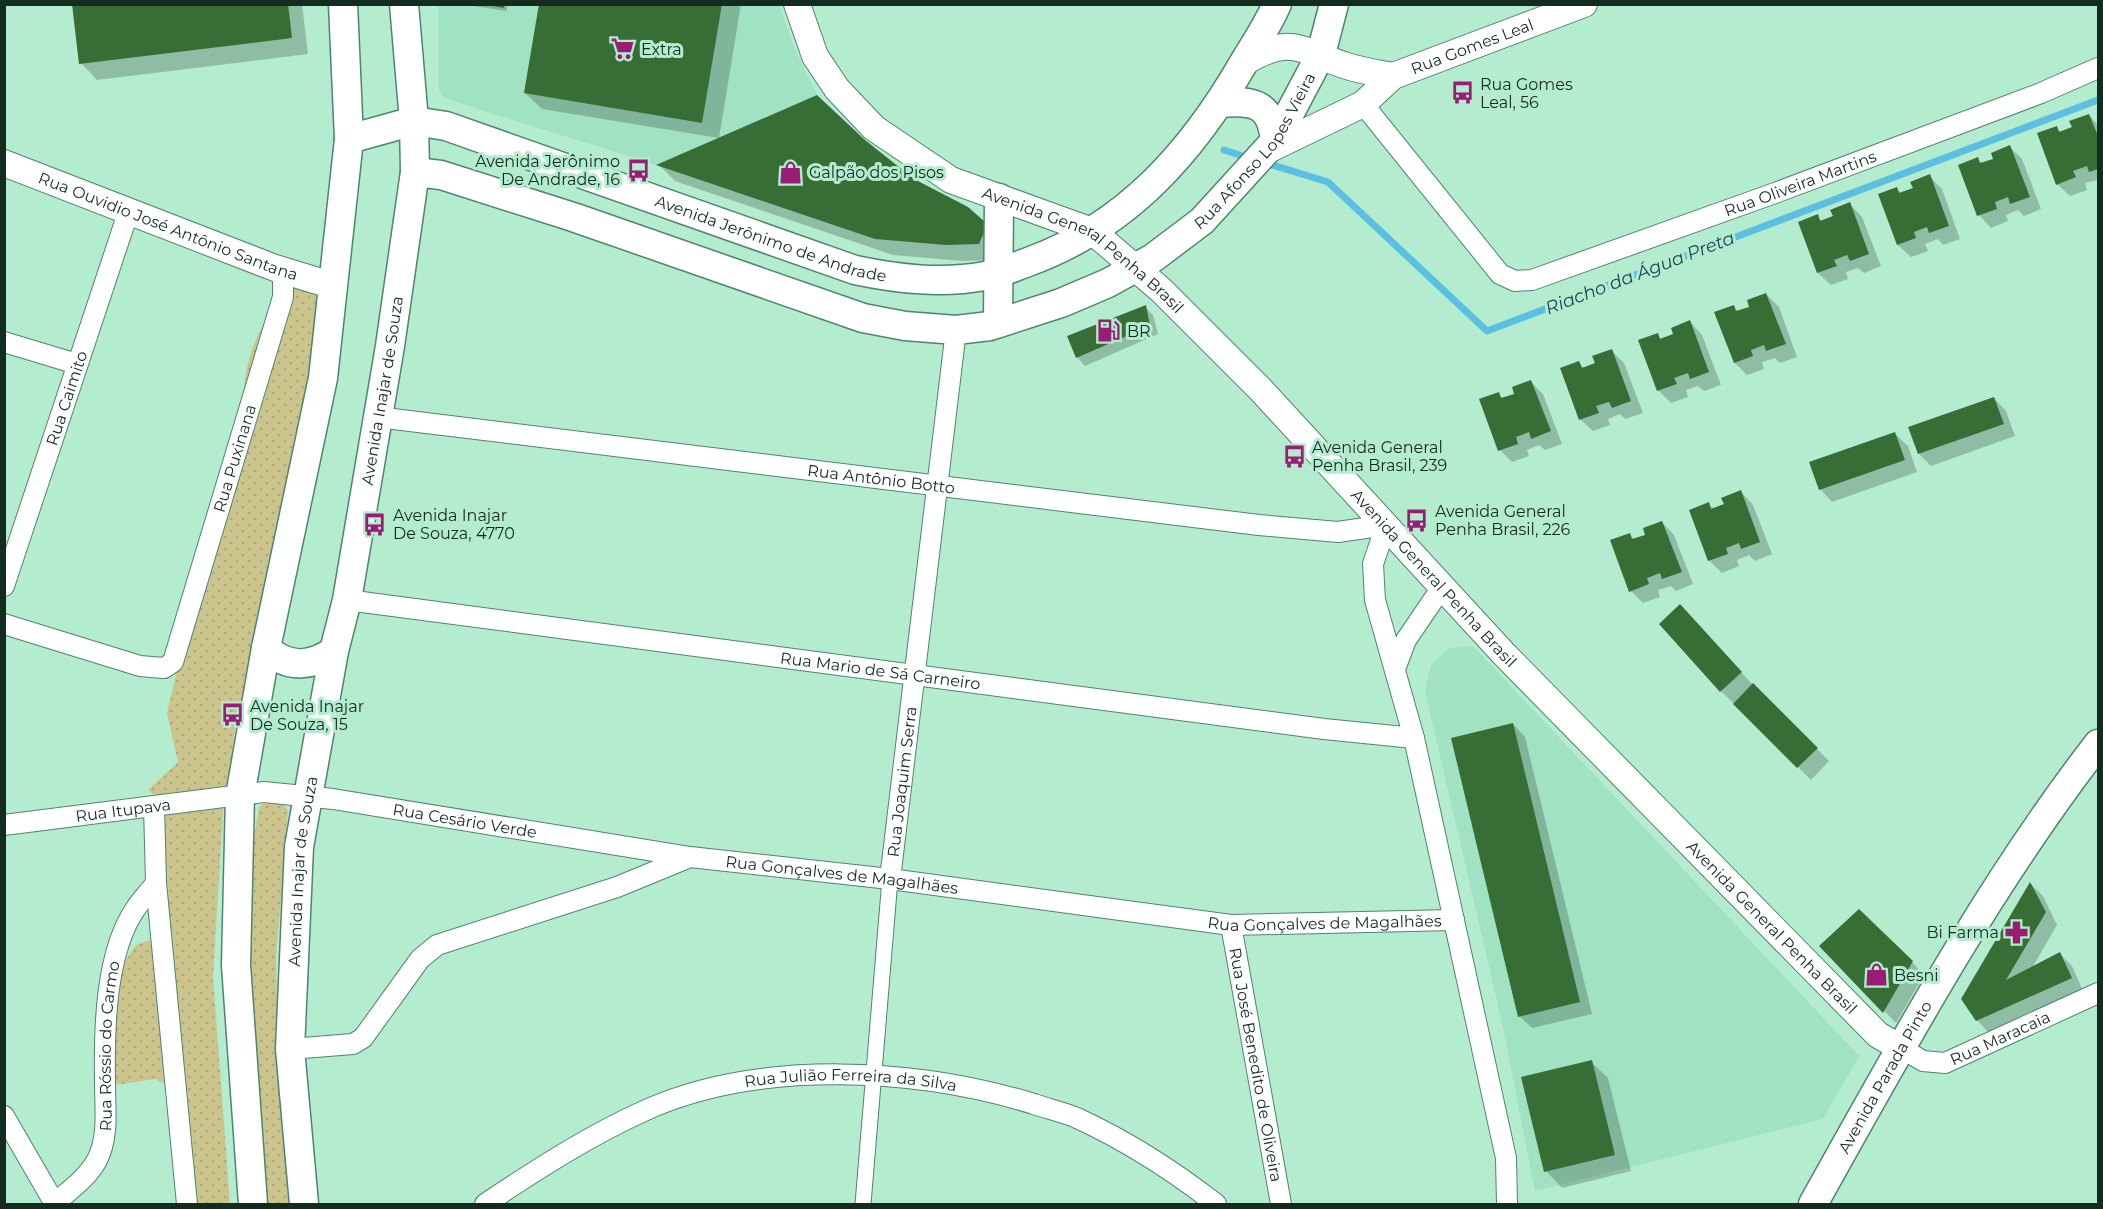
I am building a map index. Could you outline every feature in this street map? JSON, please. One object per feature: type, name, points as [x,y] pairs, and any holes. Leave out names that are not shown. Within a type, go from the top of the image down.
[{"type":"main road","points":[[253,1204],[236,964],[240,796],[266,648],[322,378],[334,286],[349,139],[343,4]]},
{"type":"main road","name":"Avenida Inajar de Souza","points":[[303,1204],[290,1049],[298,859],[334,651],[347,600],[415,171],[414,121],[404,4]]},
{"type":"main road","points":[[1092,231],[1130,206],[1167,172],[1221,103],[1277,4]]},
{"type":"main road","name":"Rua Afonso Lopes Vieira","points":[[1136,269],[1202,221],[1272,145],[1321,54],[1334,4]]},
{"type":"main road","points":[[1221,103],[1251,102],[1267,111],[1273,122],[1272,145]]},
{"type":"main road","name":"Avenida Jerônimo de Andrade","points":[[349,139],[414,121],[446,126],[855,270],[902,279],[949,280],[997,273],[1060,250],[1092,231]]},
{"type":"main road","points":[[415,171],[441,175],[573,217],[863,318],[905,326],[956,330],[998,323],[1061,303],[1136,269]]},
{"type":"main road","points":[[998,323],[999,198]]},
{"type":"main road","points":[[706,264],[702,252],[704,238],[714,229],[726,225]]},
{"type":"main road","points":[[266,648],[284,660],[299,664],[323,659],[334,651]]},
{"type":"main road","name":"Avenida Parada Pinto","points":[[1813,1204],[1901,1048],[2048,808],[2098,744]]},
{"type":"street","name":"Avenida General Penha Brasil","points":[[797,4],[815,56],[837,89],[874,128],[951,180],[1092,231],[1136,269],[1261,390],[1503,653],[1878,1035],[1901,1048]]},
{"type":"street","name":"Rua Gomes Leal","points":[[1272,145],[1363,104],[1393,76],[1580,5]]},
{"type":"street","name":"Rua Gomes Leal","points":[[1245,62],[1276,48],[1306,48],[1346,66],[1393,76]]},
{"type":"street","name":"Rua Oliveira Martins","points":[[1363,104],[1500,274],[1515,281],[1552,275],[2041,93],[2098,68]]},
{"type":"street","name":"Rua Ouvidio José Antônio Santana","points":[[4,163],[275,268],[334,286]]},
{"type":"street","name":"Rua Caimito","points":[[4,586],[129,210]]},
{"type":"street","name":"Rua Puxinana","points":[[4,624],[141,666],[164,668],[173,662],[283,297],[283,278],[275,268]]},
{"type":"street","name":"Rua Joaquim Serra","points":[[890,879],[956,330]]},
{"type":"street","points":[[4,342],[77,364]]},
{"type":"street","name":"Rua Antônio Botto","points":[[377,417],[938,488],[1338,532],[1386,525]]},
{"type":"street","points":[[1386,525],[1373,564],[1374,600],[1414,738],[1506,1158],[1507,1204]]},
{"type":"street","points":[[1395,669],[1406,640],[1442,587]]},
{"type":"street","name":"Rua Mario de Sá Carneiro","points":[[347,600],[1324,729],[1414,738]]},
{"type":"street","name":"Rua Cesário Verde","points":[[240,796],[264,792],[333,798],[690,857]]},
{"type":"street","name":"Rua Itupava","points":[[4,825],[240,796]]},
{"type":"street","points":[[154,806],[156,883],[187,1204]]},
{"type":"street","name":"Rua Gonçalves de Magalhães","points":[[290,1049],[353,1044],[363,1038],[420,959],[437,945],[617,887],[690,857],[890,879],[1232,925],[1454,920]]},
{"type":"street","points":[[863,1204],[872,1073],[890,879]]},
{"type":"street","name":"Rua Róssio do Carmo","points":[[55,1204],[82,1179],[96,1162],[105,1140],[105,1049],[109,993],[120,942],[135,909],[156,883]]},
{"type":"street","name":"Rua José Benedito de Oliveira","points":[[1232,925],[1281,1204]]},
{"type":"street","name":"Rua Maracaia","points":[[1901,1048],[1923,1061],[1945,1063],[2098,993]]},
{"type":"street","name":"Rua Julião Ferreira da Silva","points":[[485,1204],[571,1149],[647,1109],[707,1090],[772,1078],[872,1073],[993,1092],[1075,1117],[1141,1149],[1215,1204]]},
{"type":"street","points":[[4,1116],[55,1204]]},
{"type":"shaded area","points":[[779,4],[793,45],[817,95],[656,165],[450,100],[441,95],[438,86],[438,5]]},
{"type":"shaded area","points":[[295,286],[328,289],[235,731],[223,812],[213,977],[230,1204],[190,1204],[180,1092],[155,1079],[109,1086],[121,967],[136,945],[158,937],[160,800],[148,790],[178,762],[167,713],[182,649],[261,400],[244,385],[250,356],[267,319]]},
{"type":"shaded area","points":[[1473,646],[1859,1056],[1823,1119],[1535,1191],[1503,1027],[1425,691],[1431,665],[1449,648]]},
{"type":"shaded area","points":[[263,804],[283,804],[288,810],[276,957],[277,1003],[295,1204],[268,1204],[251,1076],[249,870],[259,807]]},
{"type":"building","points":[[72,4],[288,4],[292,38],[79,64]]},
{"type":"building","points":[[481,4],[504,4],[504,8]]},
{"type":"building","name":"Extra","points":[[539,4],[722,4],[702,123],[524,93]]},
{"type":"building","name":"Galpão dos Pisos","points":[[817,95],[865,140],[914,179],[968,207],[984,221],[985,230],[979,244],[946,245],[875,239],[656,165]]},
{"type":"building","points":[[2089,114],[2098,136],[2098,169],[2089,172],[2087,166],[2073,171],[2076,177],[2056,185],[2037,133],[2057,126],[2059,132],[2072,127],[2069,121]]},
{"type":"building","points":[[2010,145],[2030,197],[2010,204],[2008,197],[1995,202],[1997,209],[1977,216],[1958,165],[1978,157],[1980,163],[1993,159],[1991,153]]},
{"type":"building","points":[[1930,174],[1949,226],[1929,233],[1927,227],[1914,232],[1916,238],[1897,245],[1878,194],[1897,187],[1899,193],[1913,188],[1910,182]]},
{"type":"building","points":[[1850,202],[1869,254],[1850,261],[1847,255],[1834,260],[1837,266],[1817,273],[1798,222],[1818,214],[1820,221],[1833,216],[1830,210]]},
{"type":"building","points":[[1766,293],[1786,344],[1766,351],[1764,345],[1751,350],[1753,356],[1734,363],[1714,312],[1734,305],[1736,311],[1749,307],[1747,300]]},
{"type":"building","name":"BR","points":[[1146,305],[1150,326],[1076,358],[1067,336]]},
{"type":"building","points":[[1690,320],[1709,372],[1690,379],[1688,373],[1674,378],[1677,384],[1657,391],[1638,340],[1658,333],[1660,339],[1673,334],[1671,328]]},
{"type":"building","points":[[1612,349],[1631,401],[1612,408],[1609,402],[1596,406],[1599,413],[1579,420],[1560,368],[1579,361],[1582,368],[1595,363],[1592,356]]},
{"type":"building","points":[[1531,380],[1551,431],[1531,439],[1529,432],[1516,437],[1518,444],[1498,451],[1479,399],[1499,392],[1501,398],[1514,394],[1512,387]]},
{"type":"building","points":[[1994,397],[2004,424],[1918,454],[1908,427]]},
{"type":"building","points":[[1895,432],[1905,460],[1819,490],[1809,462]]},
{"type":"building","points":[[1741,490],[1760,542],[1741,549],[1739,543],[1726,548],[1728,554],[1708,561],[1689,510],[1709,502],[1711,509],[1724,504],[1721,498]]},
{"type":"building","points":[[1662,521],[1682,572],[1662,579],[1660,573],[1647,578],[1649,584],[1629,592],[1610,540],[1630,533],[1632,539],[1645,535],[1643,528]]},
{"type":"building","points":[[1680,604],[1742,672],[1720,692],[1659,624]]},
{"type":"building","points":[[1753,683],[1818,748],[1797,768],[1733,704]]},
{"type":"building","points":[[1513,723],[1580,1002],[1518,1017],[1451,738]]},
{"type":"building","name":"Bi Farma","points":[[2030,882],[2046,912],[2006,980],[2060,952],[2072,978],[1976,1021],[1961,999]]},
{"type":"building","name":"Besni","points":[[1859,909],[1913,961],[1883,1013],[1819,946]]},
{"type":"building","points":[[1592,1060],[1615,1155],[1544,1172],[1521,1077]]},
{"type":"waterway","name":"Riacho da Água Preta","points":[[1266,163],[1328,182],[1487,331],[2098,100]]},
{"type":"waterway","name":"Riacho da Água Preta","points":[[1224,150],[1249,158]]},
{"type":"place","name":"Extra","points":[[623,49]]},
{"type":"place","name":"Rua Gomes Leal, 56","points":[[1462,93]]},
{"type":"place","name":"Avenida Jerônimo De Andrade, 16","points":[[638,170]]},
{"type":"place","name":"Galpão dos Pisos","points":[[791,172]]},
{"type":"place","name":"BR","points":[[1109,331]]},
{"type":"place","name":"Avenida General Penha Brasil, 239","points":[[1294,456]]},
{"type":"place","name":"Avenida General Penha Brasil, 226","points":[[1417,520]]},
{"type":"place","name":"Avenida Inajar De Souza, 4770","points":[[375,524]]},
{"type":"place","name":"Avenida Inajar De Souza, 15","points":[[232,715]]},
{"type":"place","name":"Bi Farma","points":[[2017,932]]},
{"type":"place","name":"Besni","points":[[1876,975]]}]
